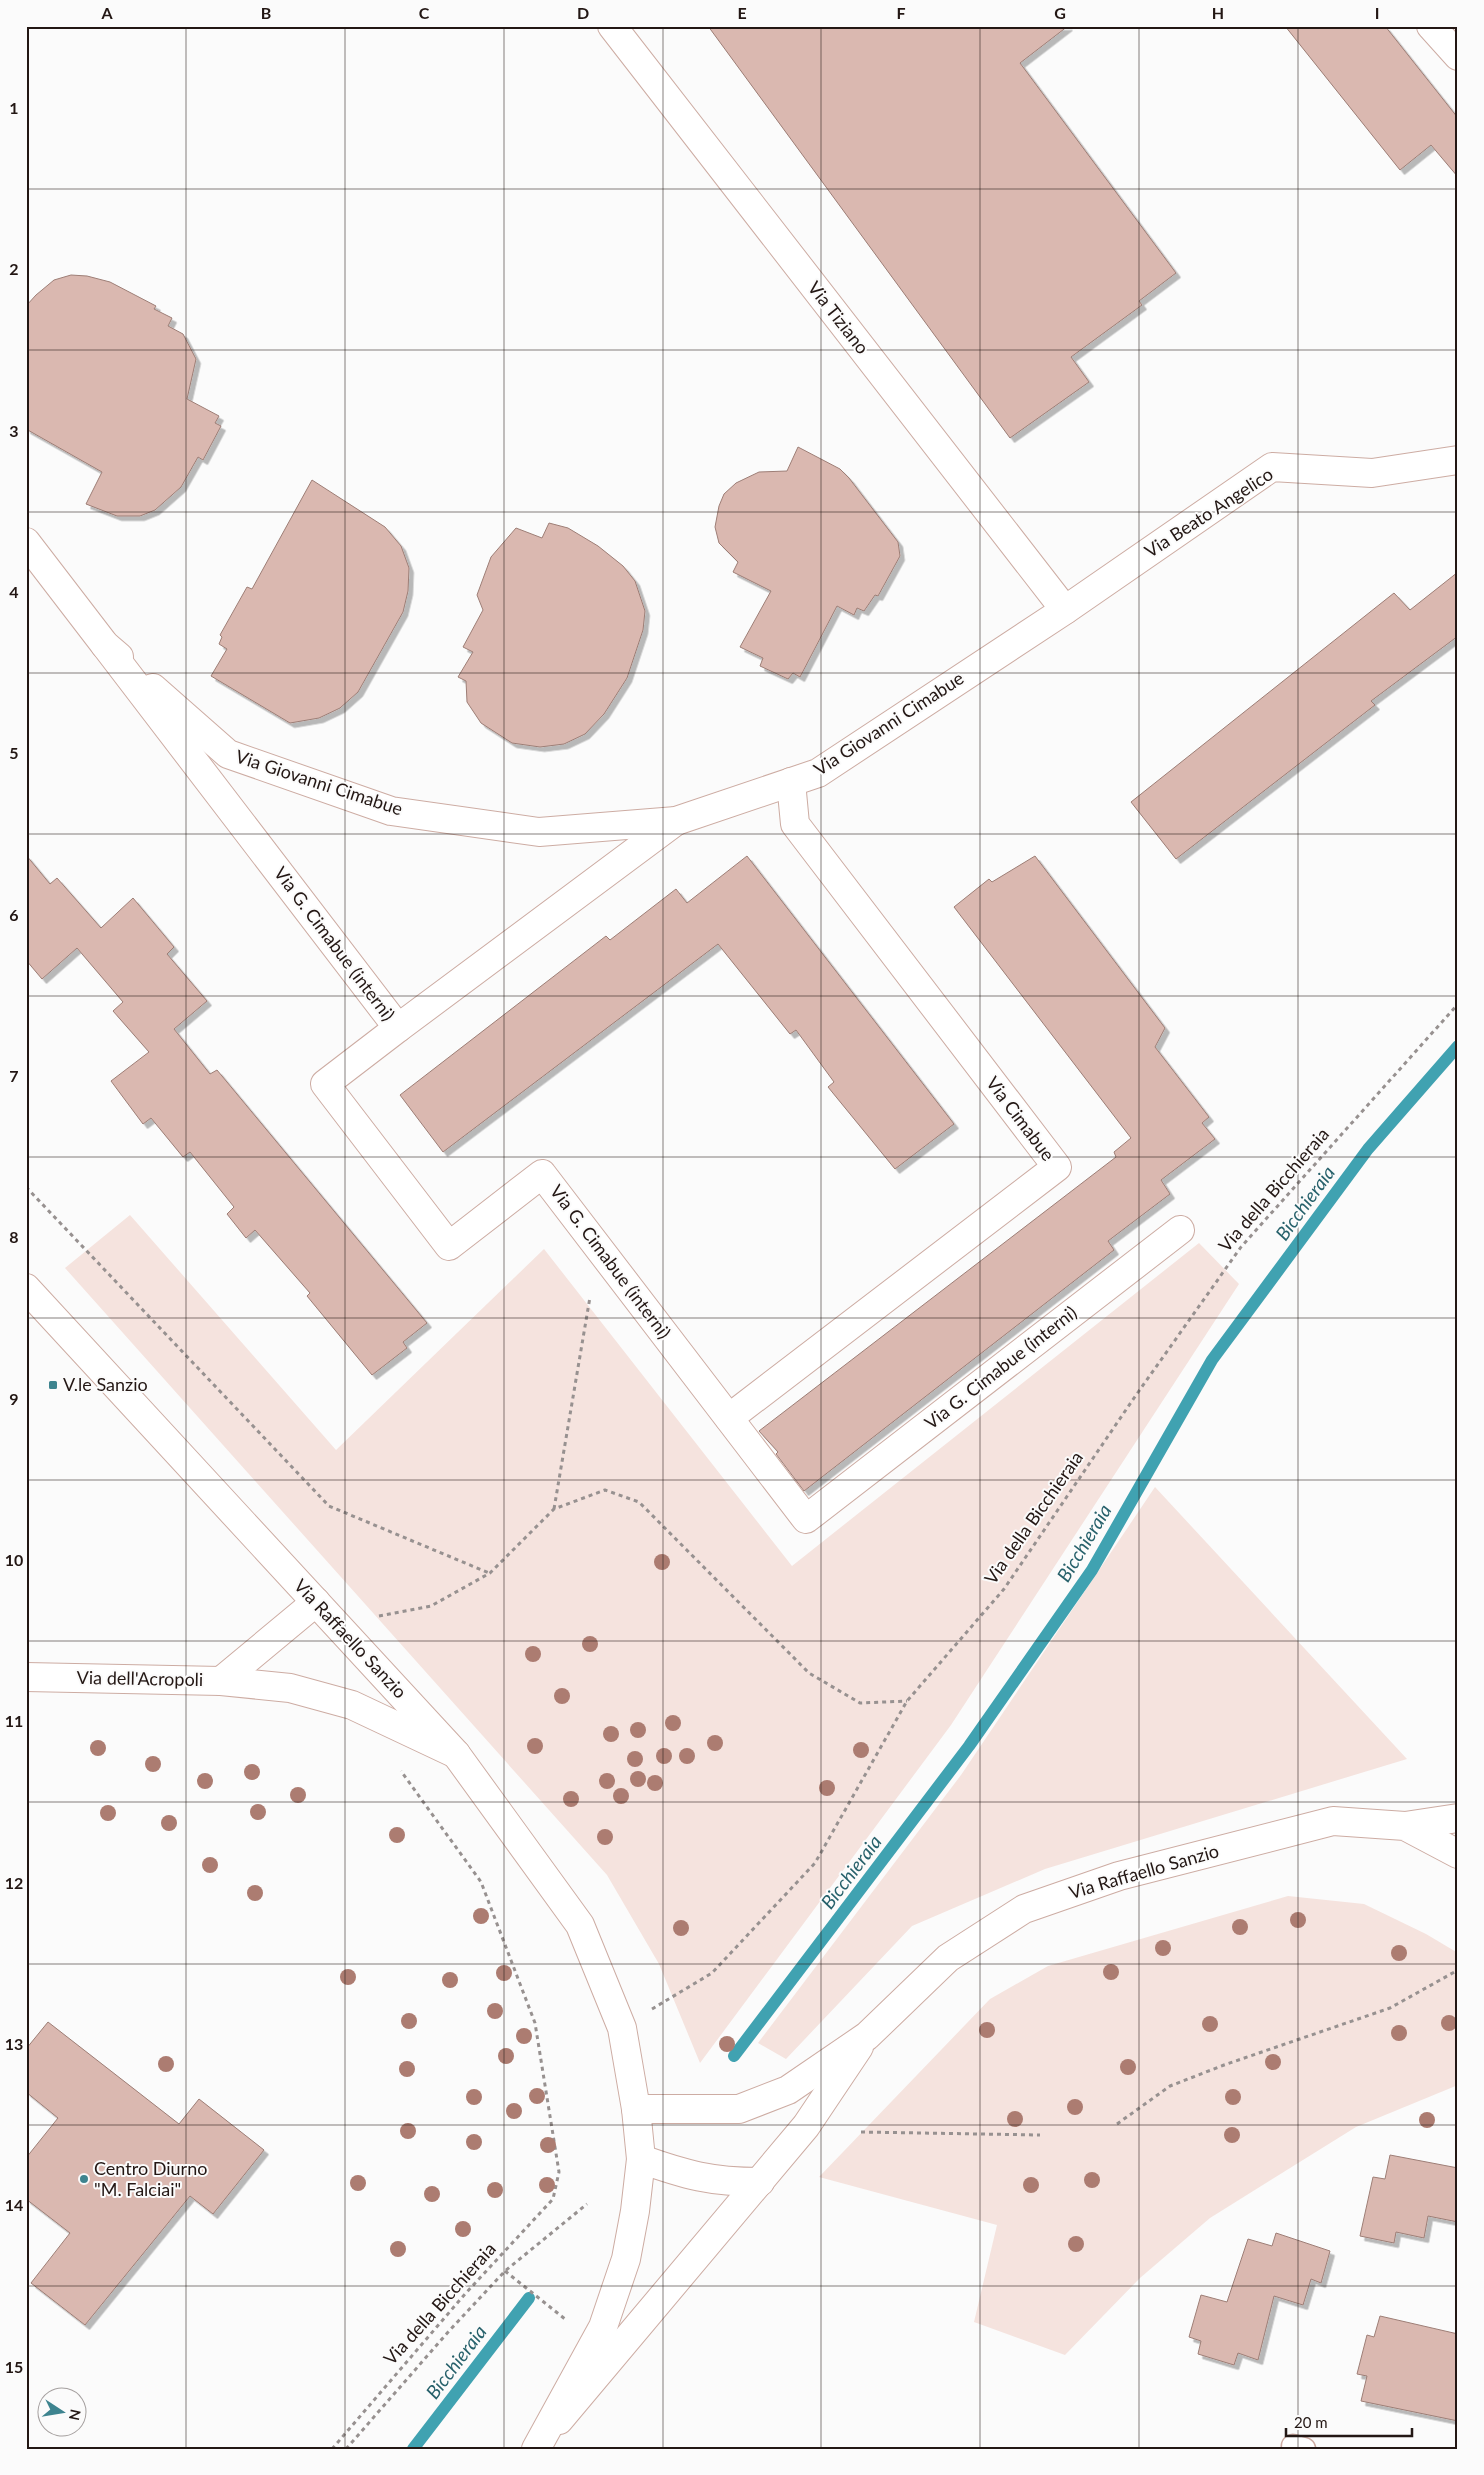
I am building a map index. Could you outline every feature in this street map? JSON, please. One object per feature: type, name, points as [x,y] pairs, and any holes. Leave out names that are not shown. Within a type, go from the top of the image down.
[{"type":"street","name":"Via Tiziano","points":[[612,26],[1065,610]]},
{"type":"street","points":[[1431,26],[1458,56]]},
{"type":"street","name":"Via Beato Angelico","points":[[1065,610],[1272,467],[1372,473],[1458,460]]},
{"type":"street","name":"Via Giovanni Cimabue","points":[[26,542],[106,645],[228,754],[391,810],[539,832],[676,821],[818,773],[1065,610]]},
{"type":"street","name":"Via G. Cimabue (interni)","points":[[106,645],[398,1028],[326,1084],[449,1246],[542,1174],[806,1519],[1180,1230]]},
{"type":"street","name":"Via Cimabue","points":[[729,1418],[1057,1167],[795,824],[791,782]]},
{"type":"street","points":[[398,1028],[676,821]]},
{"type":"street","name":"Via Raffaello Sanzio","points":[[26,1288],[456,1754],[580,1925],[622,2028],[636,2108],[640,2160],[635,2212],[626,2259],[603,2327],[538,2446]]},
{"type":"street","name":"Via dell'Acropoli","points":[[26,1677],[222,1681],[316,1602]]},
{"type":"street","points":[[222,1681],[290,1688],[352,1705],[456,1754]]},
{"type":"street","points":[[1405,1826],[1458,1818]]},
{"type":"street","name":"Via Raffaello Sanzio","points":[[867,2036],[948,1958],[1024,1909],[1119,1876],[1332,1822],[1405,1826],[1458,1854]]},
{"type":"street","points":[[636,2108],[739,2109],[788,2090],[867,2036]]},
{"type":"street","points":[[538,2446],[806,2126],[867,2036]]},
{"type":"street","points":[[640,2160],[691,2176],[725,2182],[760,2182]]},
{"type":"path","name":"Via della Bicchieraia","points":[[622,2028],[712,1973],[815,1863],[907,1701],[1004,1589],[1134,1398],[1241,1246],[1458,1004]]},
{"type":"path","points":[[26,1187],[330,1506],[490,1573]]},
{"type":"path","points":[[554,1509],[598,1247]]},
{"type":"path","points":[[377,1616],[430,1606],[490,1573],[554,1509],[606,1490],[639,1502],[809,1673],[860,1703],[907,1701]]},
{"type":"path","name":"Via della Bicchieraia","points":[[332,2449],[465,2294],[553,2199],[559,2172],[535,2024],[481,1882],[404,1772],[395,1768]]},
{"type":"path","points":[[1117,2124],[1170,2086],[1224,2065],[1390,2008],[1458,1970]]},
{"type":"path","points":[[861,2132],[1040,2135]]},
{"type":"path","name":"Via della Bicchieraia","points":[[346,2449],[449,2331],[505,2271],[588,2204]]},
{"type":"path","points":[[505,2271],[567,2322]]},
{"type":"shaded area","points":[[130,1215],[336,1450],[544,1249],[792,1566],[1199,1243],[1239,1284],[951,1725],[700,2063],[659,1964],[607,1875],[65,1268]]},
{"type":"shaded area","points":[[1155,1487],[1407,1759],[1045,1869],[912,1926],[786,2059],[758,2043],[961,1775]]},
{"type":"shaded area","points":[[1288,1896],[1364,1904],[1426,1934],[1458,1953],[1458,2085],[1356,2127],[1210,2218],[1140,2278],[1065,2355],[974,2322],[997,2225],[819,2177],[990,1999],[1048,1966]]},
{"type":"building","points":[[708,26],[1068,26],[1020,63],[1176,273],[1139,301],[1142,305],[1071,357],[1089,382],[1010,438]]},
{"type":"building","points":[[1285,26],[1385,26],[1458,118],[1458,177],[1431,145],[1400,170]]},
{"type":"building","points":[[71,275],[87,276],[110,282],[156,306],[154,309],[172,318],[168,326],[183,334],[196,359],[187,399],[219,416],[215,423],[221,426],[203,460],[198,457],[181,487],[155,510],[140,516],[117,516],[86,504],[102,472],[26,429],[26,306],[54,280]]},
{"type":"building","points":[[798,447],[840,469],[849,478],[898,542],[900,556],[878,596],[875,595],[864,611],[857,608],[854,615],[837,606],[800,677],[793,673],[788,679],[760,666],[763,658],[740,647],[771,591],[733,572],[738,562],[719,543],[715,527],[719,506],[724,494],[736,483],[759,472],[787,471]]},
{"type":"building","points":[[312,480],[385,527],[401,546],[409,568],[408,591],[403,612],[358,692],[340,708],[319,718],[290,723],[211,676],[227,649],[219,644],[222,637],[220,635],[247,587],[252,589]]},
{"type":"building","points":[[549,523],[568,528],[598,546],[623,566],[635,581],[645,611],[643,630],[627,678],[604,714],[585,734],[564,744],[540,747],[512,743],[481,723],[467,702],[466,681],[458,677],[473,652],[463,647],[483,610],[477,595],[491,557],[516,528],[542,538]]},
{"type":"building","points":[[1458,572],[1458,636],[1371,701],[1375,705],[1176,859],[1131,802],[1394,593],[1410,610]]},
{"type":"building","points":[[26,855],[50,884],[57,878],[101,928],[133,898],[174,947],[167,954],[207,1001],[174,1029],[210,1074],[217,1070],[427,1323],[403,1342],[407,1348],[372,1375],[307,1296],[310,1293],[255,1230],[246,1238],[227,1214],[234,1207],[190,1152],[183,1157],[151,1118],[143,1124],[111,1081],[149,1052],[113,1011],[123,1002],[77,948],[42,979],[26,960]]},
{"type":"building","points":[[747,856],[954,1124],[895,1169],[828,1087],[834,1082],[796,1030],[790,1034],[718,944],[443,1152],[400,1095],[606,936],[610,940],[676,889],[687,903]]},
{"type":"building","points":[[1035,856],[1165,1028],[1155,1047],[1209,1117],[1202,1123],[1215,1139],[1161,1180],[1170,1194],[1108,1241],[1114,1250],[804,1491],[776,1454],[778,1452],[759,1431],[1116,1157],[1114,1152],[1131,1138],[954,907],[989,879],[992,882]]},
{"type":"building","points":[[48,2022],[179,2124],[199,2099],[264,2150],[213,2214],[190,2196],[85,2325],[31,2283],[70,2233],[26,2199],[26,2158],[58,2118],[26,2092],[26,2049]]},
{"type":"building","points":[[1390,2155],[1458,2168],[1458,2222],[1428,2216],[1424,2238],[1396,2232],[1394,2243],[1360,2236],[1373,2177],[1385,2179]]},
{"type":"building","points":[[1276,2233],[1330,2251],[1321,2283],[1311,2279],[1303,2305],[1274,2296],[1258,2360],[1238,2353],[1234,2365],[1198,2354],[1201,2341],[1189,2337],[1201,2295],[1227,2302],[1248,2239],[1272,2246]]},
{"type":"building","points":[[1380,2316],[1458,2334],[1458,2421],[1361,2401],[1367,2376],[1357,2374],[1367,2335],[1374,2337]]},
{"type":"waterway","name":"Bicchieraia","points":[[734,2056],[969,1746],[1092,1570],[1212,1360],[1368,1149],[1458,1046]]},
{"type":"waterway","name":"Bicchieraia","points":[[413,2449],[529,2298]]},
{"type":"place","name":"V.le Sanzio","points":[[53,1385]]},
{"type":"place","name":"Centro Diurno \"M. Falciai\"","points":[[84,2179]]}]
